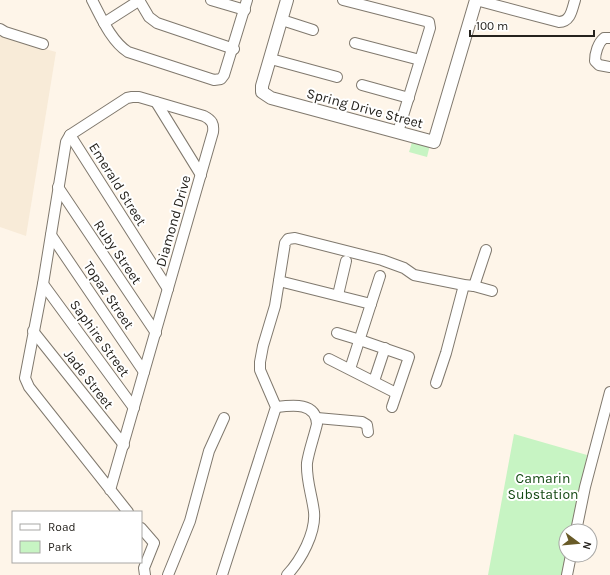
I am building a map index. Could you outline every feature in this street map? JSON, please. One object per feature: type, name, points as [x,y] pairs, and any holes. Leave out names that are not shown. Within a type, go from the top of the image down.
[{"type":"street","points":[[92,0],[104,23],[121,47],[128,52],[214,80],[220,79],[224,76],[234,49],[247,0]]},
{"type":"street","points":[[104,23],[139,0],[149,17],[157,22],[234,49]]},
{"type":"street","points":[[211,0],[245,10]]},
{"type":"street","name":"Spring Drive Street","points":[[287,0],[262,86],[262,92],[265,95],[271,98],[434,142],[476,0]]},
{"type":"street","points":[[343,0],[429,22],[430,28],[398,132]]},
{"type":"street","points":[[476,0],[559,22],[564,22],[568,19],[575,0]]},
{"type":"street","points":[[282,20],[313,30]]},
{"type":"street","points":[[0,29],[43,44]]},
{"type":"street","points":[[610,38],[604,38],[600,42],[595,56],[595,61],[599,65],[610,68]]},
{"type":"street","points":[[355,43],[420,60]]},
{"type":"street","points":[[270,59],[337,76]]},
{"type":"street","points":[[362,85],[409,98]]},
{"type":"street","name":"Diamond Drive","points":[[70,135],[127,98],[139,97],[204,116],[212,122],[214,127],[110,490]]},
{"type":"street","points":[[156,102],[201,175]]},
{"type":"street","points":[[70,135],[66,142],[43,284],[25,372],[26,383],[127,511]]},
{"type":"street","name":"Emerald Street","points":[[70,135],[168,289]]},
{"type":"street","name":"Ruby Street","points":[[58,187],[156,333]]},
{"type":"street","name":"Topaz Street","points":[[51,235],[144,372]]},
{"type":"street","points":[[222,575],[276,407],[260,370],[260,362],[263,346],[275,306],[285,243],[288,238],[295,238],[382,260],[404,268],[414,275],[474,286],[492,291]]},
{"type":"street","points":[[474,286],[486,250]]},
{"type":"street","points":[[338,295],[346,261]]},
{"type":"street","points":[[350,369],[380,276]]},
{"type":"street","points":[[279,281],[371,304]]},
{"type":"street","name":"Saphire Street","points":[[43,284],[134,408]]},
{"type":"street","points":[[436,383],[446,353],[464,285]]},
{"type":"street","name":"Jade Street","points":[[34,331],[124,445]]},
{"type":"street","points":[[337,333],[409,357],[392,407]]},
{"type":"street","points":[[374,381],[385,348]]},
{"type":"street","points":[[329,360],[350,369],[396,393]]},
{"type":"street","points":[[578,523],[610,392]]},
{"type":"street","points":[[276,407],[292,405],[301,406],[314,413],[317,418],[308,463],[308,486],[314,511],[314,520],[302,557],[287,575]]},
{"type":"street","points":[[168,575],[190,521],[209,451],[224,418]]},
{"type":"street","points":[[317,418],[362,422],[367,425],[368,432]]},
{"type":"street","points":[[142,529],[154,543],[144,568],[145,575]]},
{"type":"street","points":[[567,575],[569,563]]},
{"type":"shaded area","points":[[0,36],[56,52],[26,236],[0,227]]},
{"type":"green space","points":[[413,139],[430,145],[427,157],[409,152]]},
{"type":"green space","name":"Camarin Substation","points":[[514,434],[587,455],[574,523],[558,523],[558,563],[565,563],[564,575],[488,575]]}]
